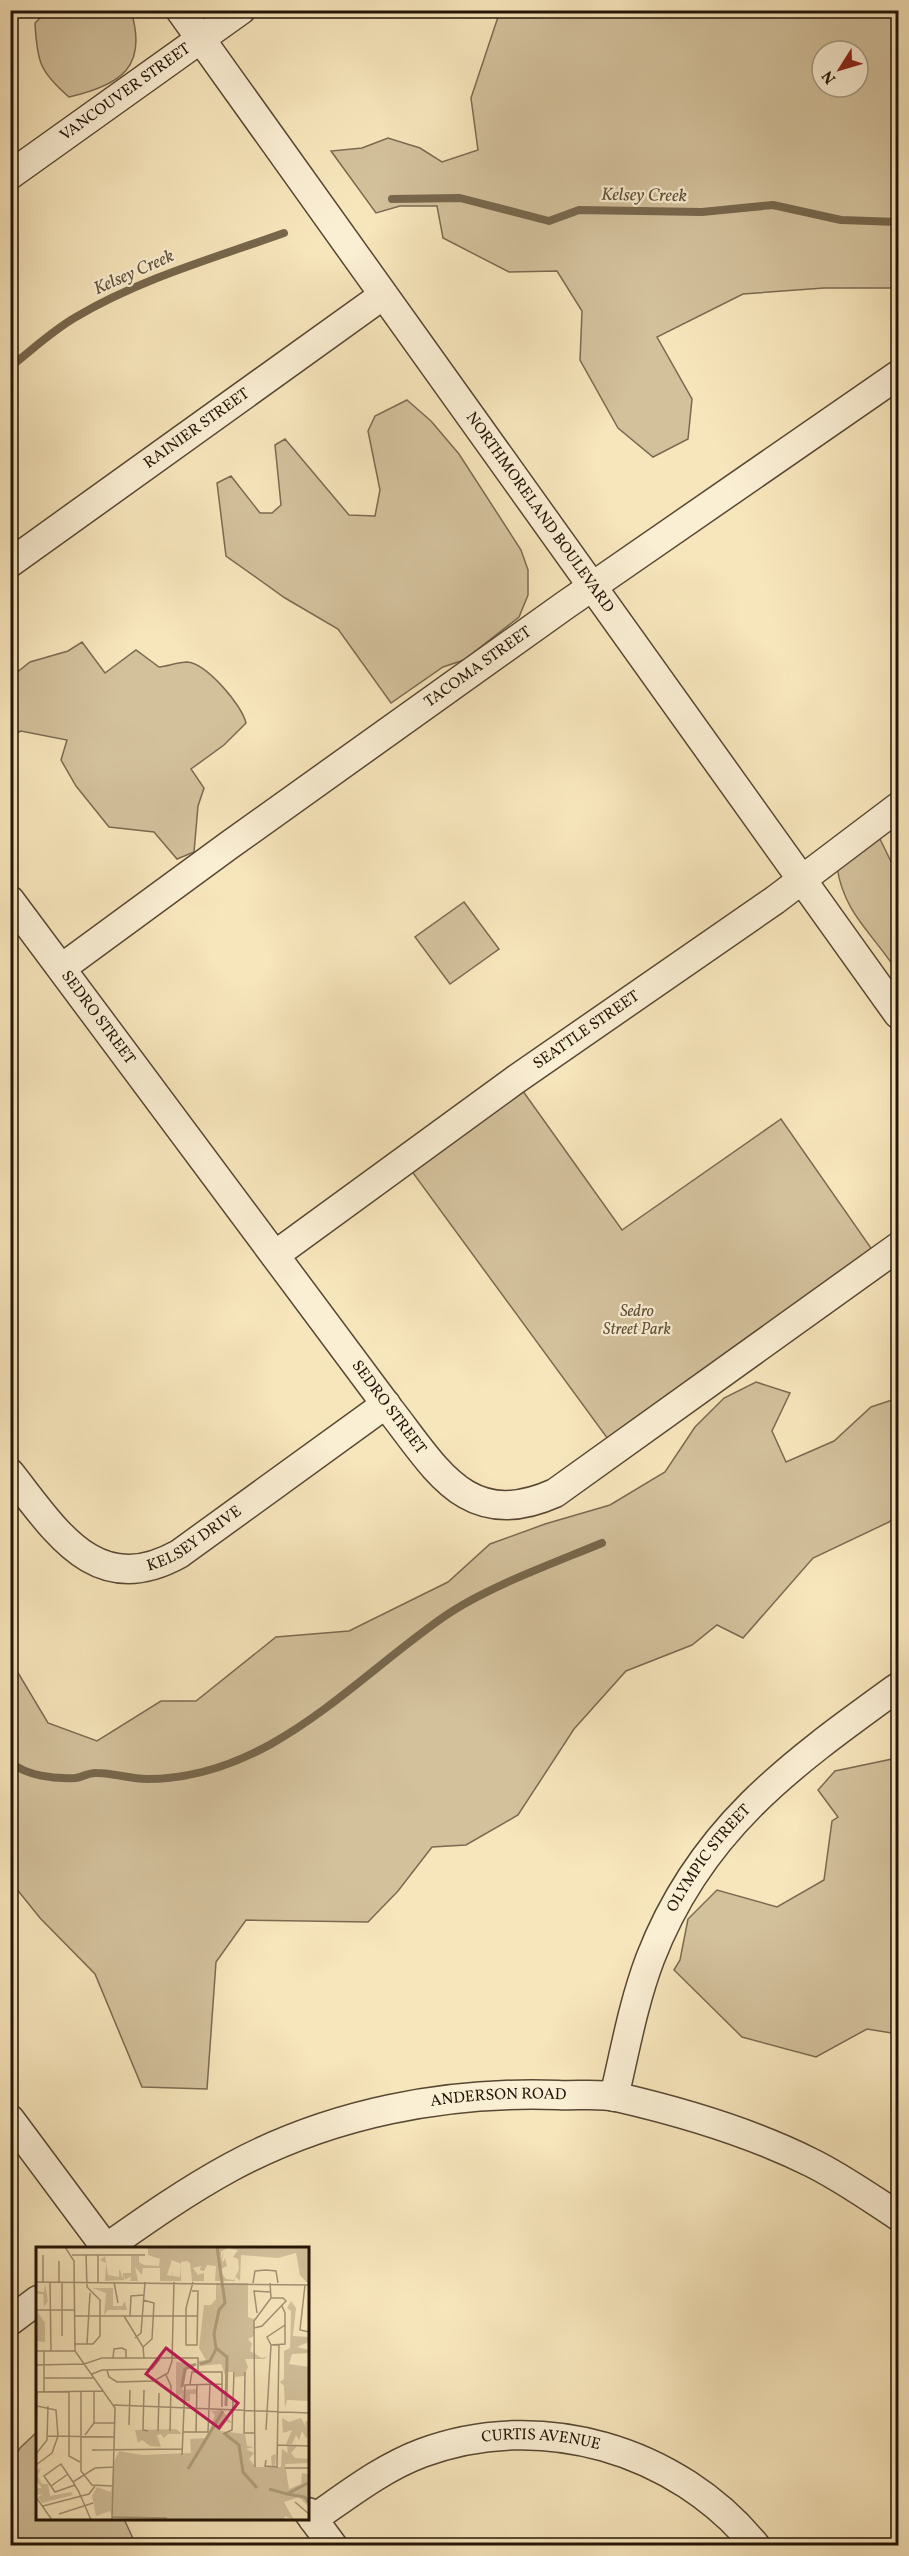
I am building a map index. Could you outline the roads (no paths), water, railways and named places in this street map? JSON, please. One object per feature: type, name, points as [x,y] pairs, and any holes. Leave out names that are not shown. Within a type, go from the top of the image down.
[{"type":"street","name":"NORTHMORELAND BOULEVARD","points":[[180,10],[382,296],[898,1014]]},
{"type":"street","name":"VANCOUVER STREET","points":[[10,174],[241,10]]},
{"type":"street","name":"RAINIER STREET","points":[[10,563],[382,296]]},
{"type":"street","name":"TACOMA STREET","points":[[63,967],[228,846],[591,587],[898,375]]},
{"type":"street","name":"SEATTLE STREET","points":[[275,1255],[515,1080],[775,900],[898,807]]},
{"type":"street","name":"SEDRO STREET","points":[[10,900],[63,967],[437,1471],[450,1486],[468,1498],[515,1506],[555,1493],[898,1247]]},
{"type":"street","name":"KELSEY DRIVE","points":[[10,1473],[54,1529],[84,1557],[105,1566],[141,1569],[162,1564],[179,1554],[386,1404]]},
{"type":"street","name":"OLYMPIC STREET","points":[[615,2097],[635,2006],[650,1959],[679,1900],[714,1844],[740,1813],[770,1785],[816,1747],[898,1687]]},
{"type":"street","name":"ANDERSON ROAD","points":[[107,2247],[181,2195],[233,2166],[288,2140],[389,2109],[455,2098],[526,2094],[615,2097],[699,2119],[769,2143],[829,2172],[898,2216]]},
{"type":"street","points":[[10,2120],[105,2247]]},
{"type":"street","points":[[10,2321],[36,2302]]},
{"type":"street","name":"CURTIS AVENUE","points":[[310,2516],[383,2471],[420,2454],[483,2438],[530,2434],[595,2443],[641,2459],[681,2479],[716,2503],[756,2546]]},
{"type":"street","points":[[310,2516],[333,2546]]},
{"type":"waterway","name":"Kelsey Creek","points":[[392,199],[460,198],[549,221],[579,210],[702,212],[773,205],[841,220],[898,222]]},
{"type":"waterway","name":"Kelsey Creek","points":[[10,367],[59,328],[126,291],[284,233]]},
{"type":"waterway","points":[[10,1762],[24,1771],[58,1778],[75,1778],[94,1773],[147,1779],[191,1775],[232,1763],[307,1722],[410,1641],[462,1605],[521,1576],[602,1543]]},
{"type":"park label","name":"Sedro Street Park","points":[[637,1321]]}]
